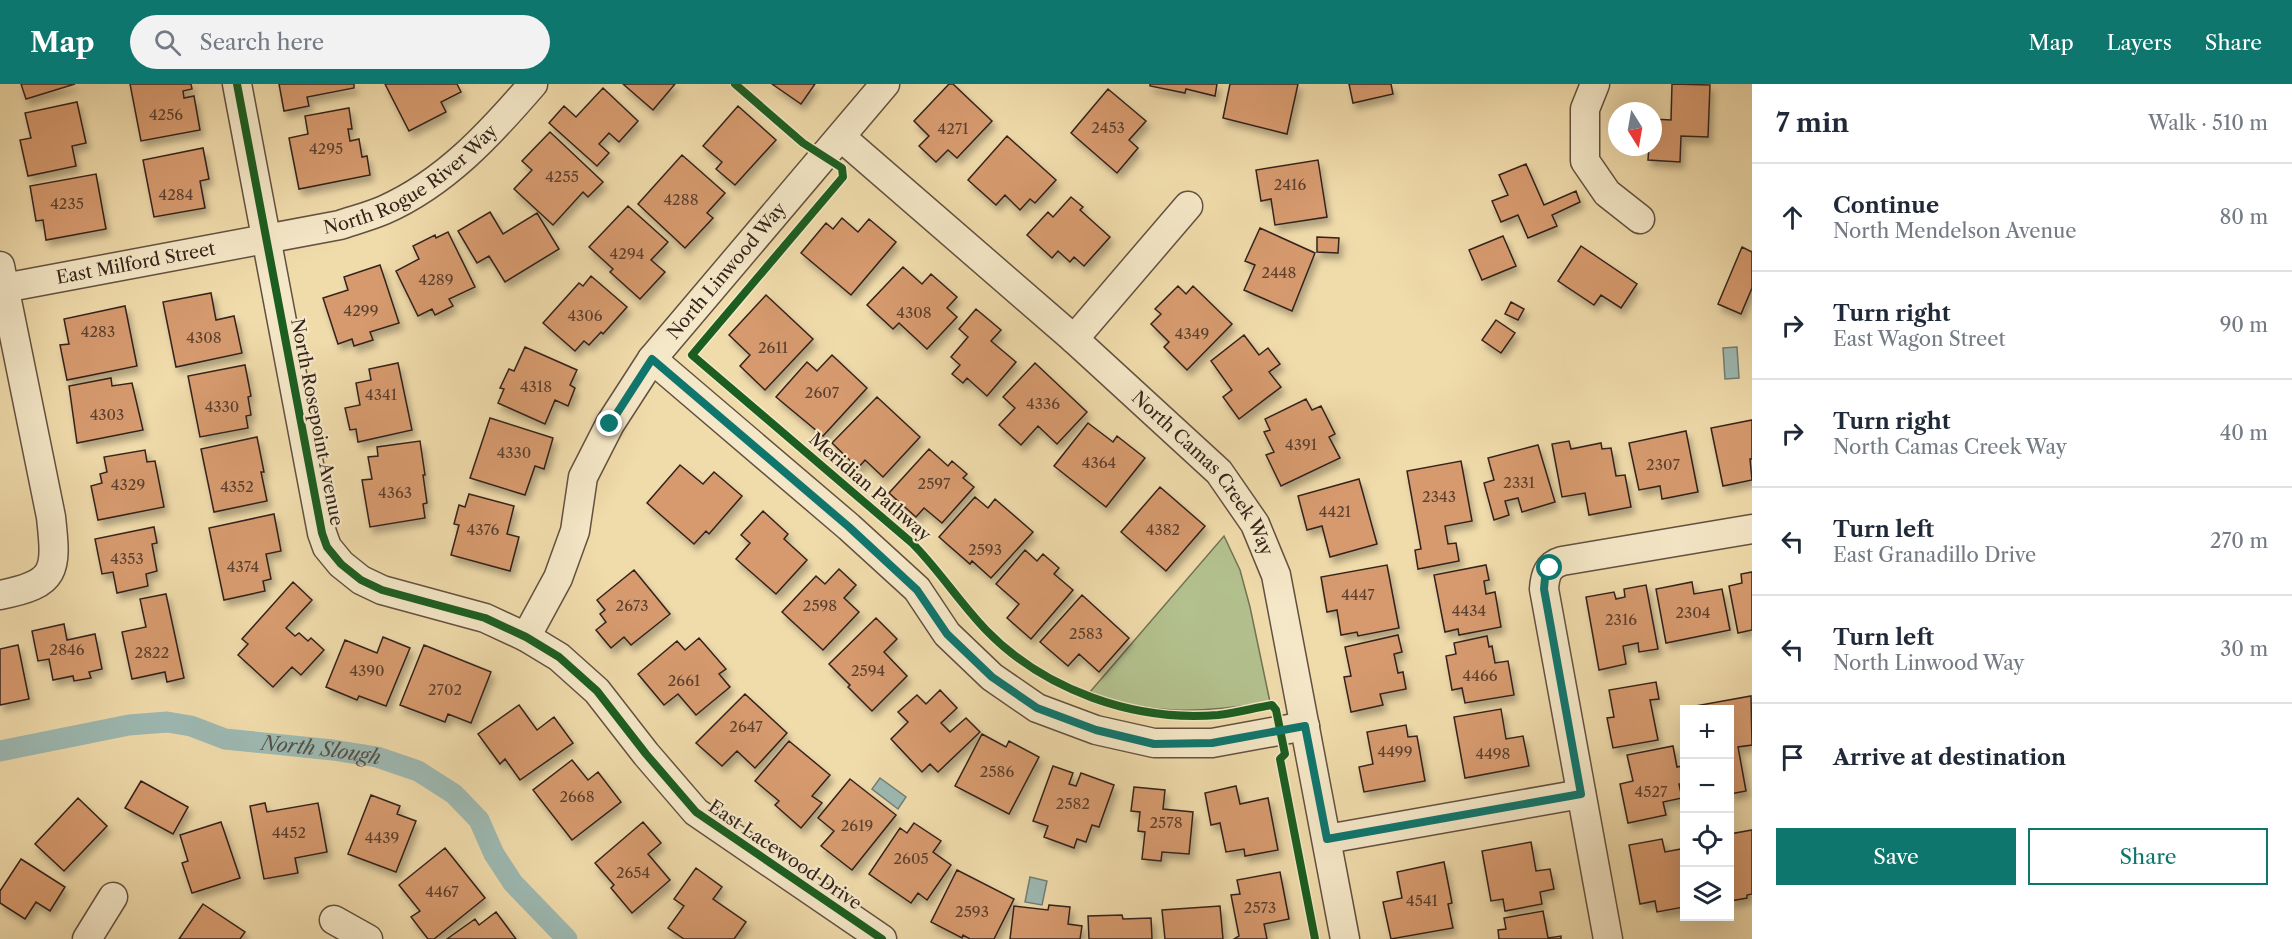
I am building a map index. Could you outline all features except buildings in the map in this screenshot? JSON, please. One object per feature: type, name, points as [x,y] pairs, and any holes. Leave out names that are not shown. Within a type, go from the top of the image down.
[{"type":"street","name":"North Rosepoint Avenue","points":[[237,84],[322,533],[327,547],[341,564],[361,580],[382,590],[485,618],[526,637]]},
{"type":"street","name":"North Rogue River Way","points":[[267,239],[351,221],[384,210],[431,184],[474,149],[533,84]]},
{"type":"street","name":"North Linwood Way","points":[[526,637],[558,578],[575,531],[583,477],[610,424],[652,359],[885,84]]},
{"type":"street","points":[[1594,84],[1585,109],[1586,161],[1607,193],[1640,219]]},
{"type":"street","name":"North Camas Creek Way","points":[[841,137],[1074,339],[1219,472],[1255,524],[1276,575],[1345,939]]},
{"type":"street","points":[[1074,339],[1188,206]]},
{"type":"street","name":"East Milford Street","points":[[2,278],[267,239]]},
{"type":"street","points":[[0,595],[22,591],[44,580],[53,567],[54,547],[51,518],[2,278]]},
{"type":"street","points":[[652,359],[849,527],[917,590],[947,634],[992,677],[1037,708],[1096,730],[1154,744],[1212,743],[1305,726]]},
{"type":"street","points":[[1608,939],[1544,589],[1545,578],[1550,568],[1562,561],[1752,529]]},
{"type":"street","name":"East Lacewood Drive","points":[[526,637],[559,657],[597,691],[646,754],[696,812],[882,939]]},
{"type":"street","points":[[1327,839],[1581,794]]},
{"type":"street","points":[[87,939],[113,897]]},
{"type":"street","points":[[334,920],[368,939]]},
{"type":"green space","points":[[1224,536],[1240,570],[1270,702],[1201,710],[1157,709],[1135,706],[1090,692]]},
{"type":"water","points":[[1737,347],[1739,378],[1725,379],[1723,348]]},
{"type":"water","points":[[880,778],[906,797],[898,809],[872,789]]},
{"type":"water","points":[[1030,877],[1047,881],[1042,905],[1025,902]]},
{"type":"waterway","name":"North Slough","points":[[0,751],[129,725],[167,722],[191,726],[225,739],[377,757],[418,771],[454,794],[479,820],[494,854],[513,883],[567,939]]},
{"type":"cycle path","points":[[237,84],[322,533],[327,547],[341,564],[361,580],[382,590],[485,618],[526,637],[559,657],[597,691],[646,754],[696,812],[882,939]]},
{"type":"cycle path","name":"Meridian Pathway","points":[[735,84],[803,143],[842,168],[843,177],[692,355],[912,543],[986,630],[1035,670],[1092,698],[1154,713],[1186,716],[1218,715],[1272,705],[1276,710],[1285,754],[1280,759],[1315,939]]},
{"type":"route","points":[[610,424],[652,359],[849,527],[917,590],[947,634],[992,677],[1037,708],[1096,730],[1154,744],[1212,743],[1305,726],[1327,839],[1581,794],[1544,589],[1545,578],[1550,568]]}]
